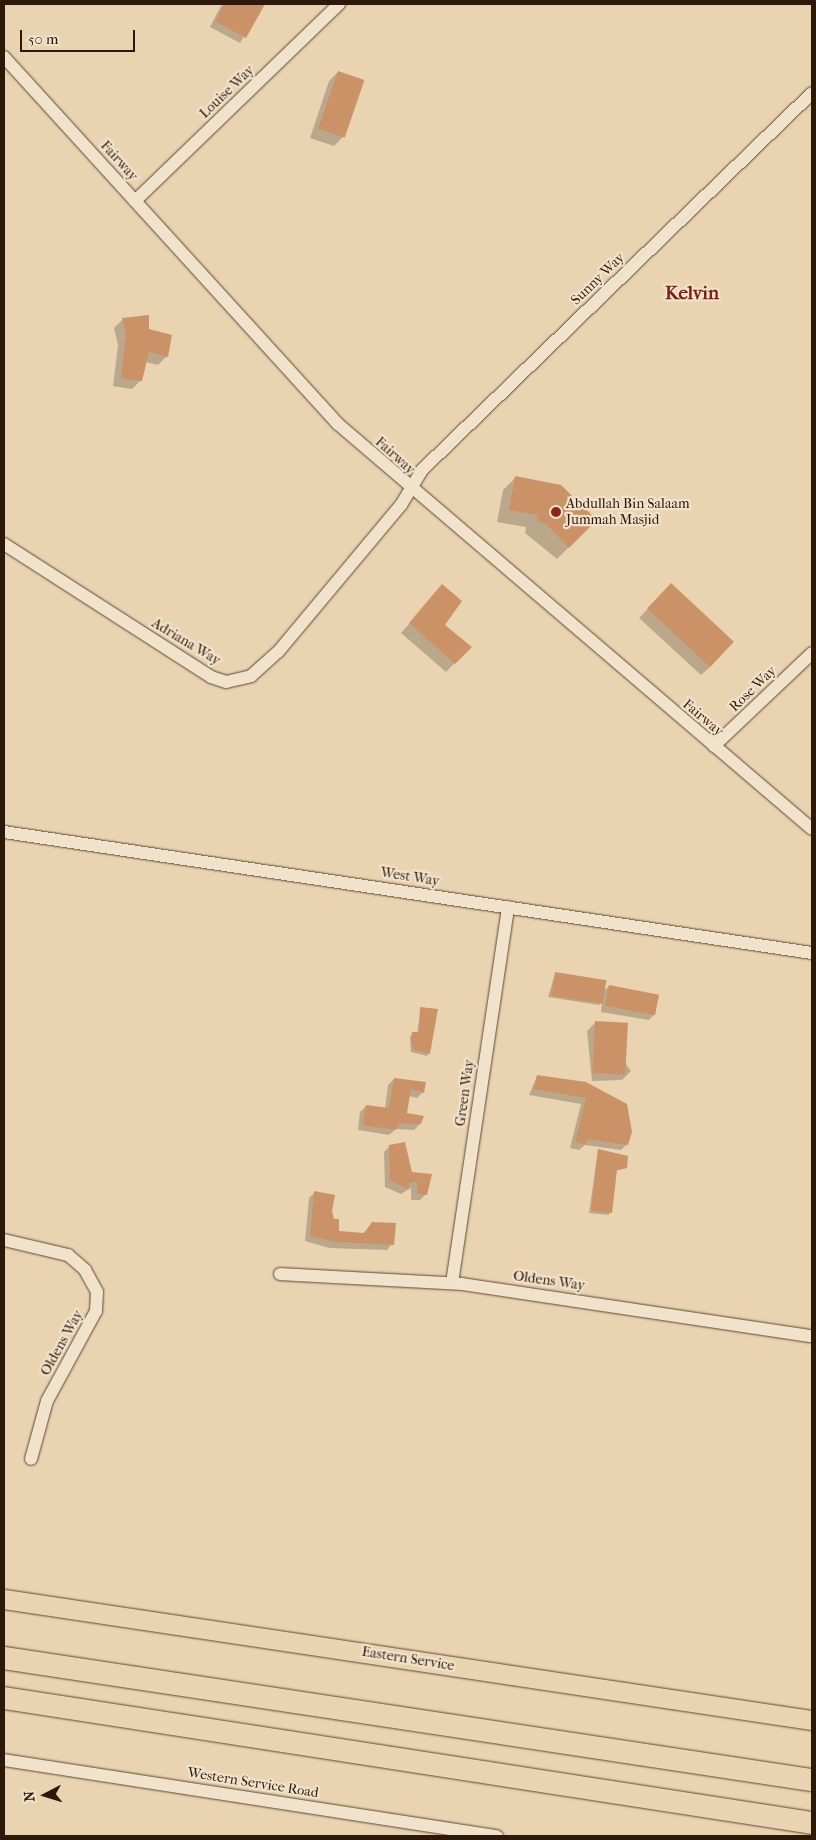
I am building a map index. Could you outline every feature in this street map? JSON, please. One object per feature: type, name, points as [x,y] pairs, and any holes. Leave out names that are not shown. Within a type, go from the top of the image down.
[{"type":"highway","points":[[4,1658],[812,1780]]},
{"type":"highway","points":[[4,1698],[812,1823]]},
{"type":"main road","name":"Eastern Service","points":[[4,1599],[812,1720]]},
{"type":"street","name":"Louise Way","points":[[136,201],[339,4]]},
{"type":"street","name":"Fairway","points":[[4,56],[338,424],[410,490],[812,829]]},
{"type":"street","name":"Sunny Way","points":[[410,490],[434,458],[812,93]]},
{"type":"street","name":"Adriana Way","points":[[4,544],[212,677],[242,680],[278,652],[410,490]]},
{"type":"street","name":"Rose Way","points":[[714,746],[812,653]]},
{"type":"street","name":"West Way","points":[[4,832],[812,953]]},
{"type":"street","name":"Green Way","points":[[452,1283],[508,907]]},
{"type":"street","name":"Oldens Way","points":[[4,1240],[68,1255],[85,1270],[97,1292],[96,1311],[48,1401],[32,1459]]},
{"type":"street","name":"Oldens Way","points":[[280,1274],[452,1283],[812,1336]]},
{"type":"street","name":"Western Service Road","points":[[4,1760],[497,1836]]},
{"type":"building","points":[[224,4],[265,4],[246,38],[215,21]]},
{"type":"building","points":[[338,71],[364,80],[345,138],[318,129]]},
{"type":"building","points":[[149,315],[149,329],[172,335],[168,357],[149,352],[142,381],[121,378],[126,335],[122,318]]},
{"type":"building","name":"Abdullah Bin Salaam Jummah Masjid","points":[[515,476],[561,485],[597,520],[569,548],[546,524],[537,521],[538,515],[509,510]]},
{"type":"building","points":[[671,583],[734,642],[710,667],[647,609]]},
{"type":"building","points":[[442,584],[462,601],[445,625],[472,647],[455,664],[409,623]]},
{"type":"building","points":[[555,972],[606,980],[603,1004],[551,996]]},
{"type":"building","points":[[609,985],[659,995],[655,1015],[605,1006]]},
{"type":"building","points":[[420,1007],[438,1009],[430,1054],[414,1050],[411,1042],[412,1032],[419,1032]]},
{"type":"building","points":[[595,1021],[628,1023],[625,1075],[592,1073]]},
{"type":"building","points":[[537,1075],[586,1082],[627,1104],[632,1132],[628,1145],[587,1139],[586,1145],[575,1142],[586,1098],[534,1089]]},
{"type":"building","points":[[394,1078],[426,1082],[424,1093],[411,1089],[407,1113],[424,1116],[421,1124],[398,1123],[396,1130],[363,1125],[366,1105],[389,1108]]},
{"type":"building","points":[[405,1142],[412,1172],[432,1174],[427,1195],[417,1194],[417,1182],[410,1182],[408,1189],[390,1181],[389,1145]]},
{"type":"building","points":[[598,1149],[628,1156],[627,1168],[617,1170],[612,1213],[591,1211]]},
{"type":"building","points":[[314,1191],[335,1195],[332,1211],[334,1219],[339,1219],[339,1231],[364,1233],[372,1222],[396,1223],[394,1245],[335,1242],[310,1236]]},
{"type":"place","name":"Abdullah Bin Salaam Jummah Masjid","points":[[556,512]]},
{"type":"district","name":"Kelvin","points":[[692,294]]}]
